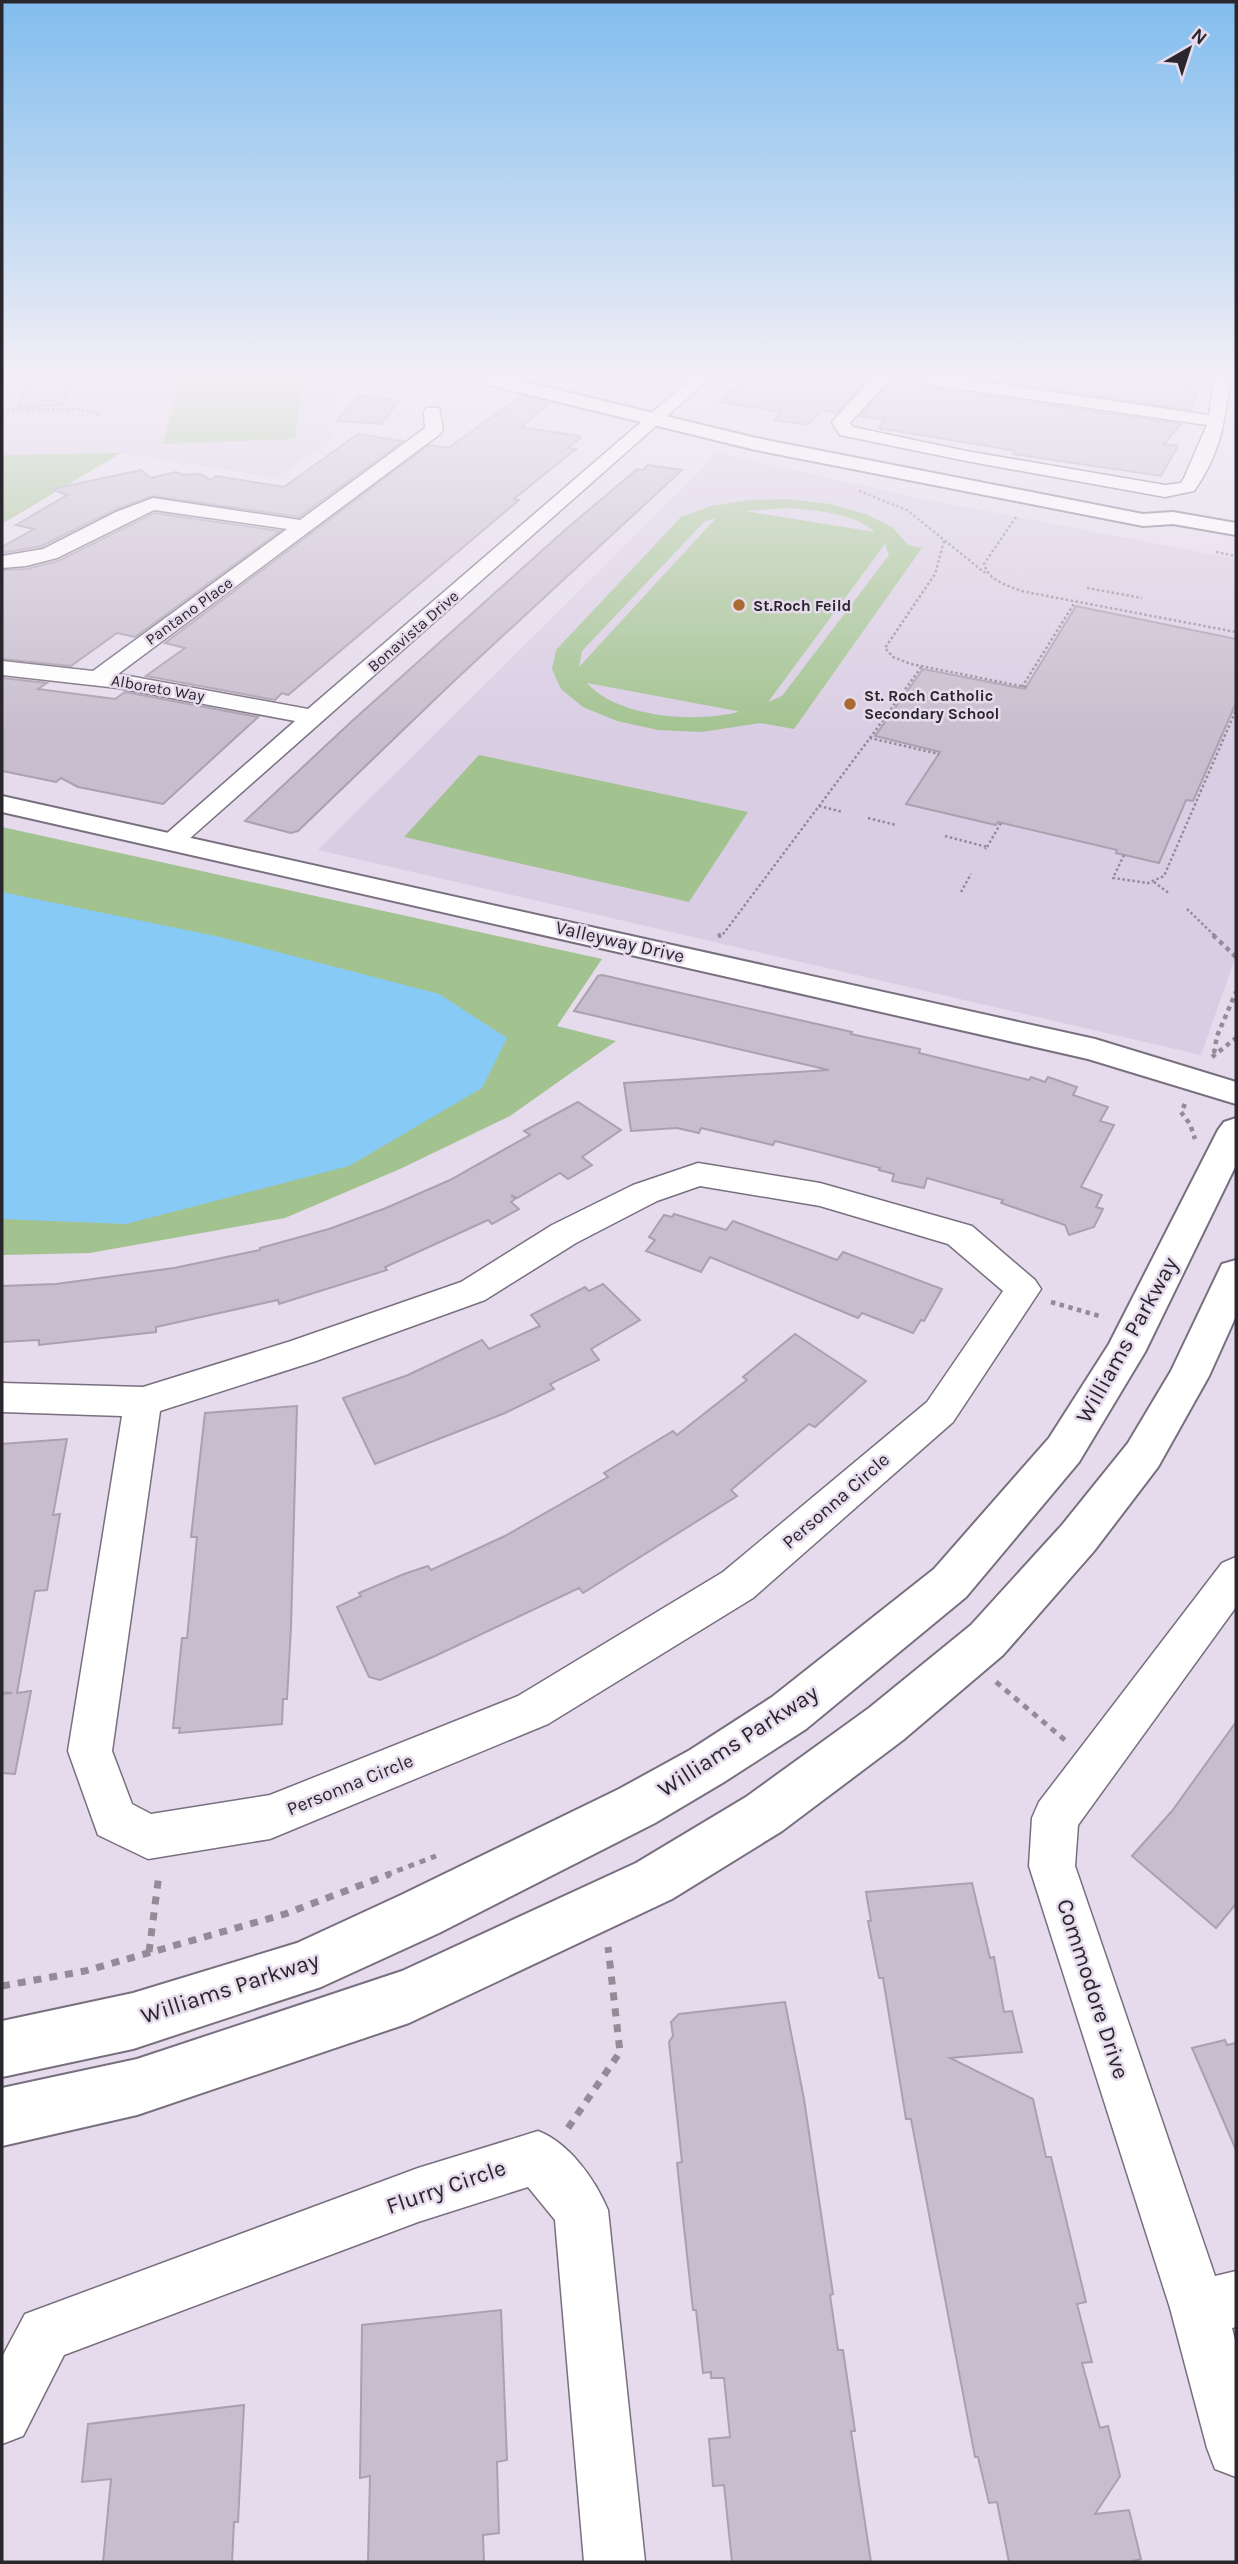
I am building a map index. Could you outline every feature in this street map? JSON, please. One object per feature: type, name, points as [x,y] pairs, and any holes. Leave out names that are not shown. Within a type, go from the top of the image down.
[{"type":"main road","points":[[1032,499],[1143,520],[1173,518],[1236,529]]},
{"type":"main road","points":[[1143,520],[1160,531],[1236,544]]},
{"type":"main road","name":"Valleyway Drive","points":[[2,804],[1095,1049],[1236,1093]]},
{"type":"main road","name":"Williams Parkway","points":[[2,2049],[133,2021],[302,1968],[420,1914],[637,1806],[707,1766],[789,1713],[950,1583],[1064,1450],[1125,1352],[1236,1130]]},
{"type":"main road","points":[[2,2118],[137,2087],[408,1996],[654,1881],[764,1814],[886,1724],[987,1640],[1078,1538],[1143,1455],[1189,1376],[1236,1274]]},
{"type":"street","name":"Pantano Place","points":[[99,678],[341,499]]},
{"type":"street","name":"Bonavista Drive","points":[[171,841],[564,499]]},
{"type":"street","points":[[2,562],[35,558],[82,538],[134,509],[153,504],[304,526]]},
{"type":"street","name":"Alboreto Way","points":[[2,668],[99,678],[313,717]]},
{"type":"street","points":[[2,1397],[143,1402],[303,1351],[473,1291],[564,1234],[645,1193],[698,1174],[820,1195],[960,1235],[1023,1289]]},
{"type":"street","name":"Personna Circle","points":[[143,1402],[90,1751],[114,1819],[148,1837],[270,1817],[533,1710],[738,1585],[940,1412],[1023,1289]]},
{"type":"street","name":"Commodore Drive","points":[[1236,1575],[1055,1818],[1052,1866],[1217,2303],[1236,2448]]},
{"type":"street","name":"Flurry Circle","points":[[2,2415],[45,2334],[418,2195],[538,2157],[544,2164]]},
{"type":"street","points":[[544,2164],[581,2210],[615,2562]]},
{"type":"path","points":[[878,499],[902,508],[990,577],[1021,591],[1236,632]]},
{"type":"path","points":[[990,577],[984,567],[985,562],[1014,523],[1015,513]]},
{"type":"path","points":[[944,541],[935,575],[885,646],[893,657],[922,666],[1024,687],[1075,601]]},
{"type":"path","points":[[1122,595],[1127,587]]},
{"type":"path","points":[[1087,588],[1142,598]]},
{"type":"path","points":[[679,956],[724,933],[922,666]]},
{"type":"path","points":[[1124,855],[1113,878],[1133,883],[1154,882],[1166,872],[1236,710]]},
{"type":"path","points":[[870,738],[939,754]]},
{"type":"path","points":[[818,806],[842,812]]},
{"type":"path","points":[[869,818],[896,825]]},
{"type":"path","points":[[944,836],[986,848],[1001,823]]},
{"type":"path","points":[[961,892],[971,874]]},
{"type":"path","points":[[1154,882],[1170,894]]},
{"type":"path","points":[[1187,909],[1236,957]]},
{"type":"path","points":[[1214,1053],[1217,1036],[1236,992]]},
{"type":"path","points":[[1023,1289],[1037,1275],[1047,1301],[1111,1319]]},
{"type":"path","points":[[992,1679],[1095,1765]]},
{"type":"path","points":[[149,1952],[164,1834]]},
{"type":"path","points":[[544,2164],[620,2052],[607,1946]]},
{"type":"shaded area","name":"St. Roch Catholic Secondary School","points":[[672,499],[921,499],[1236,559],[1236,956],[1201,1055],[318,850]]},
{"type":"green space","points":[[2,499],[44,499],[2,524]]},
{"type":"green space","points":[[789,499],[830,504],[866,514],[893,528],[908,545],[922,548],[794,729],[760,723],[702,732],[658,730],[617,721],[583,707],[561,689],[552,669],[556,650],[681,517],[711,506],[748,500]],"holes":[[[788,508],[822,512],[856,520],[875,532],[745,511]],[[715,518],[579,667],[582,651],[704,522]],[[885,544],[889,555],[782,696],[768,702]],[[587,683],[738,712],[701,717],[658,715],[618,704]]]},
{"type":"green space","points":[[479,755],[748,812],[689,902],[404,837]]},
{"type":"green space","points":[[2,827],[602,959],[557,1026],[616,1041],[510,1116],[400,1169],[285,1218],[90,1253],[2,1255]]},
{"type":"water","points":[[2,892],[220,937],[439,994],[507,1038],[482,1088],[349,1166],[126,1224],[2,1219]]},
{"type":"building","points":[[61,499],[145,499],[115,510],[42,546],[2,553],[2,547],[34,529],[16,525]]},
{"type":"building","points":[[171,499],[324,499],[299,517]]},
{"type":"building","points":[[357,499],[519,500],[288,695],[282,693],[275,700],[146,676],[185,648],[165,643]]},
{"type":"building","points":[[602,499],[651,499],[453,682],[298,831],[291,833],[245,821],[351,722]]},
{"type":"building","points":[[154,513],[280,531],[135,637],[117,633],[71,666],[2,659],[2,570],[27,569],[58,561]]},
{"type":"building","points":[[1076,606],[1236,639],[1236,703],[1193,801],[1186,800],[1159,863],[1116,853],[1117,850],[998,822],[996,825],[906,804],[940,752],[875,736],[923,669],[1025,689]]},
{"type":"building","points":[[2,678],[47,683],[38,689],[115,699],[125,692],[258,717],[163,804],[78,787],[61,778],[56,782],[2,771]]},
{"type":"building","points":[[598,976],[852,1032],[851,1034],[920,1049],[919,1053],[1029,1080],[1031,1077],[1045,1082],[1048,1077],[1077,1087],[1073,1095],[1108,1107],[1100,1121],[1114,1125],[1081,1187],[1102,1195],[1096,1207],[1103,1209],[1094,1227],[1069,1235],[1065,1225],[1001,1203],[1003,1200],[927,1178],[924,1188],[892,1181],[894,1174],[879,1170],[880,1168],[775,1141],[773,1145],[701,1128],[699,1133],[677,1128],[631,1131],[624,1083],[829,1070],[574,1011]]},
{"type":"building","points":[[578,1102],[621,1130],[582,1157],[592,1165],[568,1179],[560,1173],[517,1198],[511,1195],[515,1199],[511,1202],[519,1209],[492,1224],[488,1220],[385,1267],[387,1270],[279,1304],[278,1300],[156,1327],[156,1332],[39,1345],[39,1340],[2,1342],[2,1286],[56,1284],[174,1268],[260,1250],[329,1229],[450,1180],[530,1135],[524,1131]]},
{"type":"building","points":[[674,1214],[726,1230],[733,1221],[837,1260],[843,1252],[942,1289],[924,1321],[921,1320],[913,1333],[862,1313],[858,1318],[710,1257],[701,1272],[646,1251],[655,1240],[649,1237],[664,1215],[672,1217]]},
{"type":"building","points":[[603,1284],[640,1320],[591,1349],[599,1360],[550,1384],[554,1389],[505,1413],[375,1464],[343,1398],[408,1375],[482,1340],[489,1349],[540,1326],[531,1315],[585,1287],[589,1291]]},
{"type":"building","points":[[795,1334],[866,1381],[815,1427],[809,1424],[731,1490],[737,1496],[583,1593],[579,1588],[380,1680],[369,1677],[337,1607],[361,1596],[359,1593],[428,1566],[431,1570],[505,1536],[608,1477],[604,1473],[673,1431],[677,1435],[747,1380],[743,1377]]},
{"type":"building","points":[[297,1406],[291,1627],[287,1699],[283,1699],[282,1724],[179,1733],[180,1728],[173,1728],[182,1638],[187,1638],[197,1537],[191,1537],[205,1413]]},
{"type":"building","points":[[67,1439],[53,1515],[60,1514],[47,1590],[35,1591],[17,1693],[31,1691],[15,1774],[2,1773],[2,1694],[12,1693],[2,1692],[2,1444]]},
{"type":"building","points":[[1236,1722],[1236,1904],[1216,1928],[1132,1856],[1172,1811]]},
{"type":"building","points":[[972,1883],[990,1958],[994,1957],[1004,2012],[1012,2011],[1022,2052],[950,2058],[1033,2099],[1046,2157],[1051,2157],[1086,2302],[1077,2304],[1092,2362],[1082,2363],[1100,2428],[1108,2426],[1120,2476],[1095,2514],[1129,2510],[1141,2559],[1129,2562],[1009,2562],[997,2502],[989,2503],[978,2457],[975,2457],[911,2119],[906,2119],[883,1978],[879,1978],[868,1921],[871,1921],[866,1892]]},
{"type":"building","points":[[785,2002],[804,2099],[833,2294],[830,2295],[838,2350],[843,2350],[855,2431],[851,2431],[871,2562],[732,2562],[724,2485],[713,2486],[709,2439],[730,2437],[724,2378],[711,2378],[711,2372],[703,2373],[696,2310],[693,2310],[677,2163],[682,2162],[669,2042],[673,2036],[671,2022],[679,2014]]},
{"type":"building","points":[[1225,2040],[1227,2045],[1236,2043],[1236,2150],[1192,2048]]},
{"type":"building","points":[[501,2310],[507,2460],[497,2462],[499,2533],[483,2535],[484,2562],[368,2562],[370,2476],[360,2478],[362,2325]]},
{"type":"building","points":[[244,2405],[238,2522],[234,2522],[232,2562],[103,2562],[111,2479],[82,2482],[88,2424]]},
{"type":"place","name":"St.Roch Feild","points":[[739,605]]},
{"type":"place","name":"St. Roch Catholic Secondary School","points":[[850,704]]}]
